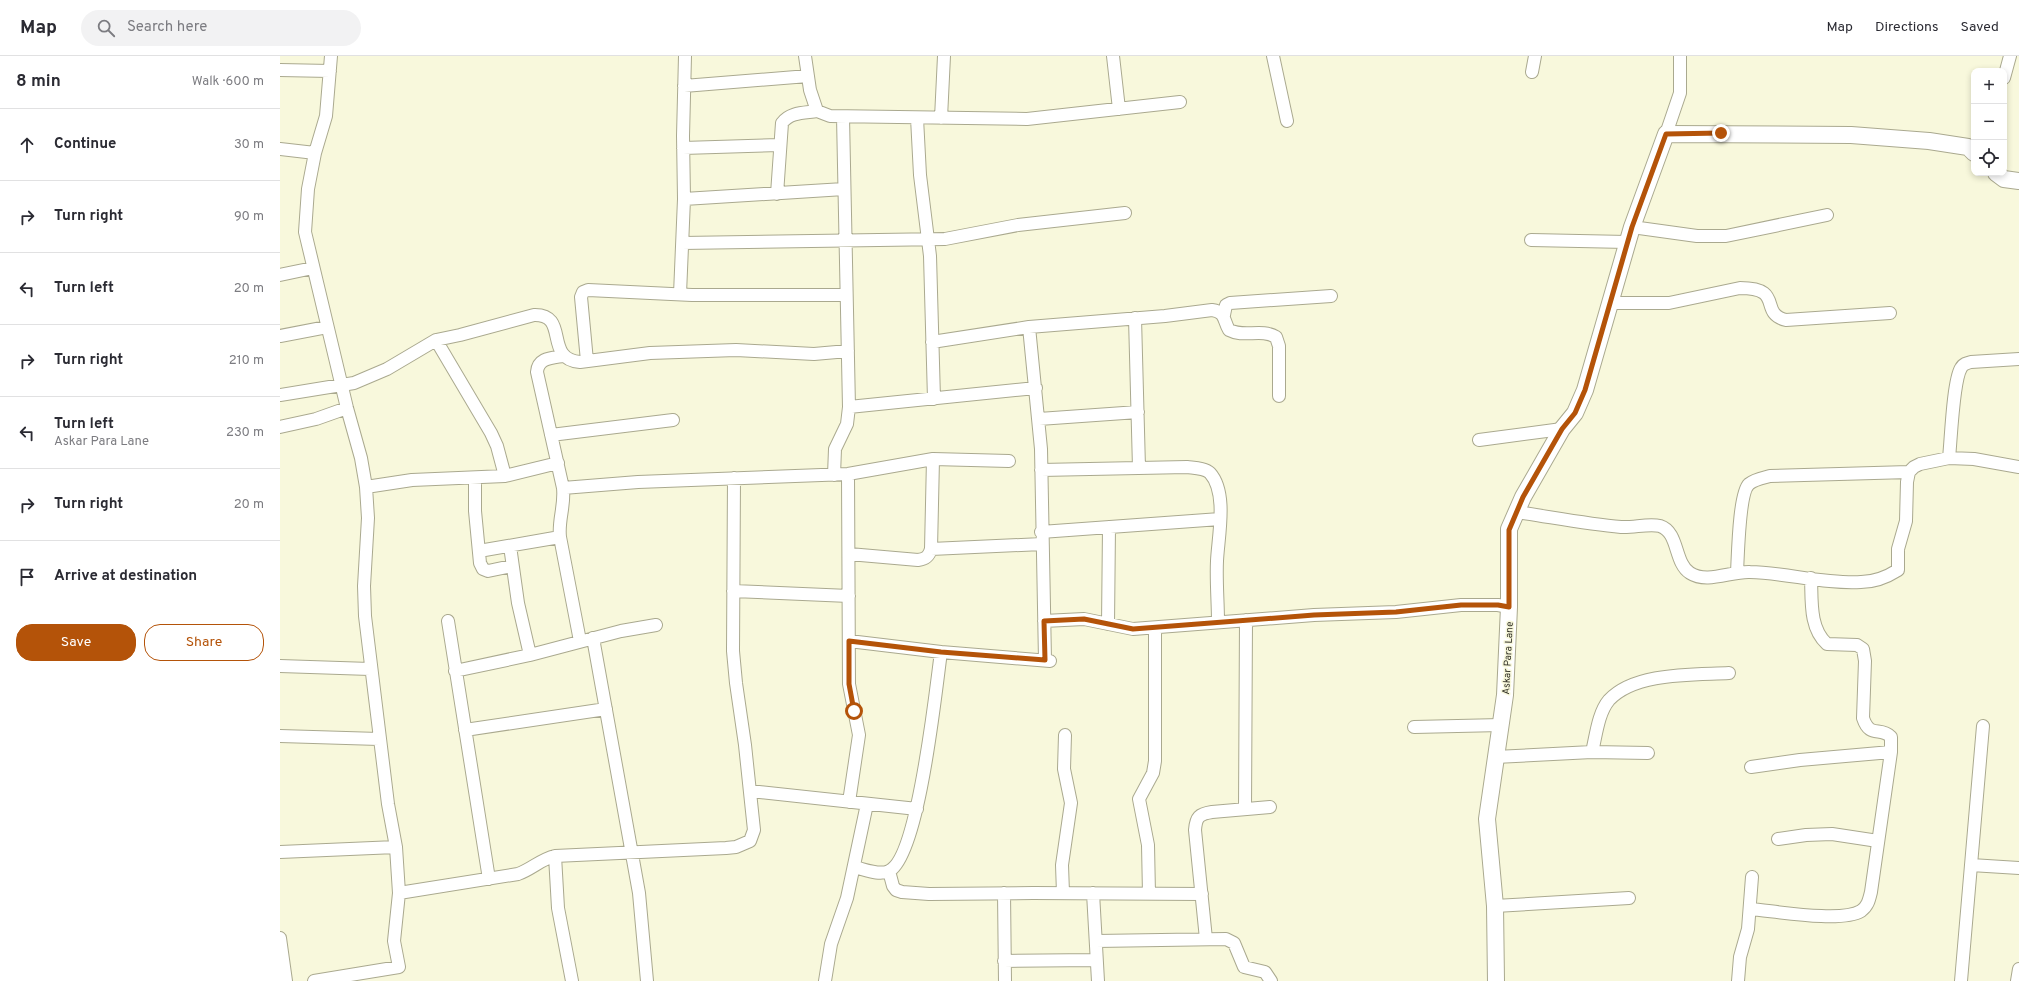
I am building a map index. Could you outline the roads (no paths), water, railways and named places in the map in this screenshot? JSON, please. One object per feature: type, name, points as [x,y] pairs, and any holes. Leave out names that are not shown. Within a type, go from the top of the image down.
[{"type":"street","points":[[314,981],[399,967],[394,941],[399,893],[396,846],[388,804],[370,669],[364,586],[368,518],[366,487],[361,458],[347,408],[305,232],[308,189],[315,152],[326,116],[331,56]]},
{"type":"street","points":[[680,294],[684,200],[683,148],[685,56]]},
{"type":"street","points":[[805,56],[813,104],[817,111],[822,115],[843,117],[1027,119],[1180,102]]},
{"type":"street","points":[[941,118],[944,56]]},
{"type":"street","points":[[1113,56],[1119,109]]},
{"type":"street","points":[[1273,56],[1287,121]]},
{"type":"street","points":[[1532,72],[1535,56]]},
{"type":"street","name":"Askar Para Lane","points":[[1496,981],[1495,906],[1487,819],[1505,695],[1509,607],[1509,530],[1523,497],[1562,429],[1575,413],[1585,390],[1630,235],[1680,93],[1680,56]]},
{"type":"street","points":[[2007,68],[2010,56]]},
{"type":"street","points":[[280,70],[330,71]]},
{"type":"street","points":[[684,86],[808,76]]},
{"type":"street","points":[[777,194],[779,145],[782,123],[786,118],[794,114],[817,111]]},
{"type":"street","points":[[834,474],[835,449],[847,424],[849,407],[843,117]]},
{"type":"street","points":[[917,118],[920,175],[929,239],[934,399]]},
{"type":"street","points":[[1666,134],[1851,135],[1971,146]]},
{"type":"street","points":[[683,148],[779,145]]},
{"type":"street","points":[[280,149],[315,152]]},
{"type":"street","points":[[2000,176],[2004,179],[2019,181]]},
{"type":"street","points":[[684,200],[844,189]]},
{"type":"street","points":[[682,243],[845,242],[955,238],[1018,225],[1125,213]]},
{"type":"street","points":[[1531,240],[1630,235],[1726,236],[1827,215]]},
{"type":"street","points":[[280,275],[313,268]]},
{"type":"street","points":[[1611,303],[1663,303],[1734,289],[1753,288],[1763,291],[1768,296],[1773,312],[1777,318],[1786,320],[1890,314]]},
{"type":"street","points":[[587,361],[581,297],[583,292],[595,289],[680,294],[846,295]]},
{"type":"street","points":[[1279,396],[1279,346],[1276,337],[1270,333],[1234,333],[1229,330],[1224,315],[1226,305],[1230,303],[1331,296]]},
{"type":"street","points":[[932,342],[1029,327],[1212,310],[1219,311],[1224,315]]},
{"type":"street","points":[[280,395],[342,385],[377,374],[436,340],[460,335],[534,314],[544,314],[551,319],[563,356],[569,361],[587,361],[650,353],[736,350],[814,354],[848,351]]},
{"type":"street","points":[[1134,318],[1139,468]]},
{"type":"street","points":[[280,336],[327,327]]},
{"type":"street","points":[[849,641],[941,652],[1048,661],[1044,621],[1039,419],[1029,327]]},
{"type":"street","points":[[436,340],[491,433],[497,446],[505,476]]},
{"type":"street","points":[[563,356],[540,361],[537,365],[536,372],[563,488],[564,504],[560,522],[560,537],[580,641]]},
{"type":"street","points":[[1949,458],[1956,389],[1961,369],[1965,364],[1971,362],[2019,359]]},
{"type":"street","points":[[849,407],[1036,388]]},
{"type":"street","points":[[280,427],[316,419],[347,408]]},
{"type":"street","points":[[1039,419],[1138,412]]},
{"type":"street","points":[[551,435],[673,420]]},
{"type":"street","points":[[1479,440],[1562,429]]},
{"type":"street","points":[[1736,572],[1742,503],[1745,490],[1749,484],[1770,476],[1909,472],[1920,464],[1949,458],[1974,459],[2019,467]]},
{"type":"street","points":[[563,488],[601,484],[848,474],[933,459],[1010,461]]},
{"type":"street","points":[[849,554],[918,560],[925,559],[929,555],[931,549],[933,459]]},
{"type":"street","points":[[366,487],[412,480],[475,479],[505,476],[558,463]]},
{"type":"street","points":[[1041,470],[1187,467],[1202,469],[1210,473],[1217,486],[1220,501],[1217,560],[1218,622]]},
{"type":"street","points":[[1516,512],[1622,527],[1659,526],[1665,528],[1670,533],[1679,560],[1690,573],[1707,577],[1736,572],[1749,572],[1861,582],[1890,575],[1898,570],[1898,549],[1906,521],[1909,472]]},
{"type":"street","points":[[848,474],[850,693],[859,735],[849,802]]},
{"type":"street","points":[[399,893],[489,879],[529,870],[546,858],[554,856],[630,851],[726,848],[745,844],[753,836],[754,830],[750,791],[733,658],[734,478]]},
{"type":"street","points":[[475,479],[474,511],[480,563],[483,568],[488,571],[512,566]]},
{"type":"street","points":[[931,549],[1042,538],[1109,527],[1220,519]]},
{"type":"street","points":[[1108,624],[1109,527]]},
{"type":"street","points":[[479,551],[560,537]]},
{"type":"street","points":[[510,546],[518,603],[530,655]]},
{"type":"street","points":[[1750,909],[1819,916],[1847,916],[1855,914],[1868,904],[1891,752],[1890,737],[1887,733],[1870,730],[1866,725],[1864,718],[1865,661],[1863,649],[1857,645],[1827,644],[1816,630],[1813,616],[1811,578]]},
{"type":"street","points":[[733,591],[849,596]]},
{"type":"street","points":[[1044,621],[1084,619],[1133,629],[1246,620],[1396,612],[1461,605],[1498,605],[1509,607]]},
{"type":"street","points":[[448,620],[489,879]]},
{"type":"street","points":[[1246,620],[1246,809]]},
{"type":"street","points":[[456,671],[530,655],[593,638],[656,625]]},
{"type":"street","points":[[1149,894],[1148,846],[1139,799],[1154,773],[1155,628]]},
{"type":"street","points":[[593,638],[643,921],[647,981]]},
{"type":"street","points":[[854,867],[879,872],[889,871],[898,862],[903,853],[917,809],[925,767],[941,652]]},
{"type":"street","points":[[280,666],[370,669]]},
{"type":"street","points":[[1592,752],[1599,719],[1609,701],[1624,689],[1641,682],[1658,678],[1729,672]]},
{"type":"street","points":[[465,730],[606,709]]},
{"type":"street","points":[[1414,727],[1501,725]]},
{"type":"street","points":[[1961,981],[1983,726]]},
{"type":"street","points":[[1063,893],[1062,865],[1071,808],[1064,769],[1064,735]]},
{"type":"street","points":[[280,736],[379,739]]},
{"type":"street","points":[[1495,757],[1592,752],[1648,753]]},
{"type":"street","points":[[1751,767],[1800,760],[1891,752]]},
{"type":"street","points":[[750,791],[917,809]]},
{"type":"street","points":[[825,981],[830,944],[847,898],[867,804]]},
{"type":"street","points":[[1206,939],[1195,830],[1196,820],[1198,816],[1207,813],[1270,807]]},
{"type":"street","points":[[1778,839],[1832,834],[1878,841]]},
{"type":"street","points":[[280,852],[396,846]]},
{"type":"street","points":[[554,856],[558,908],[572,981]]},
{"type":"street","points":[[1971,865],[2019,868]]},
{"type":"street","points":[[889,871],[893,886],[902,892],[929,894],[1202,894]]},
{"type":"street","points":[[1738,981],[1740,957],[1748,929],[1752,877]]},
{"type":"street","points":[[1004,893],[1005,981]]},
{"type":"street","points":[[1093,893],[1098,981]]},
{"type":"street","points":[[1495,906],[1629,898]]},
{"type":"street","points":[[280,938],[286,981]]},
{"type":"street","points":[[1096,941],[1226,939],[1234,943],[1244,967],[1265,972],[1271,981]]},
{"type":"street","points":[[1004,961],[1096,960]]},
{"type":"street","points":[[2017,981],[2019,969]]}]
